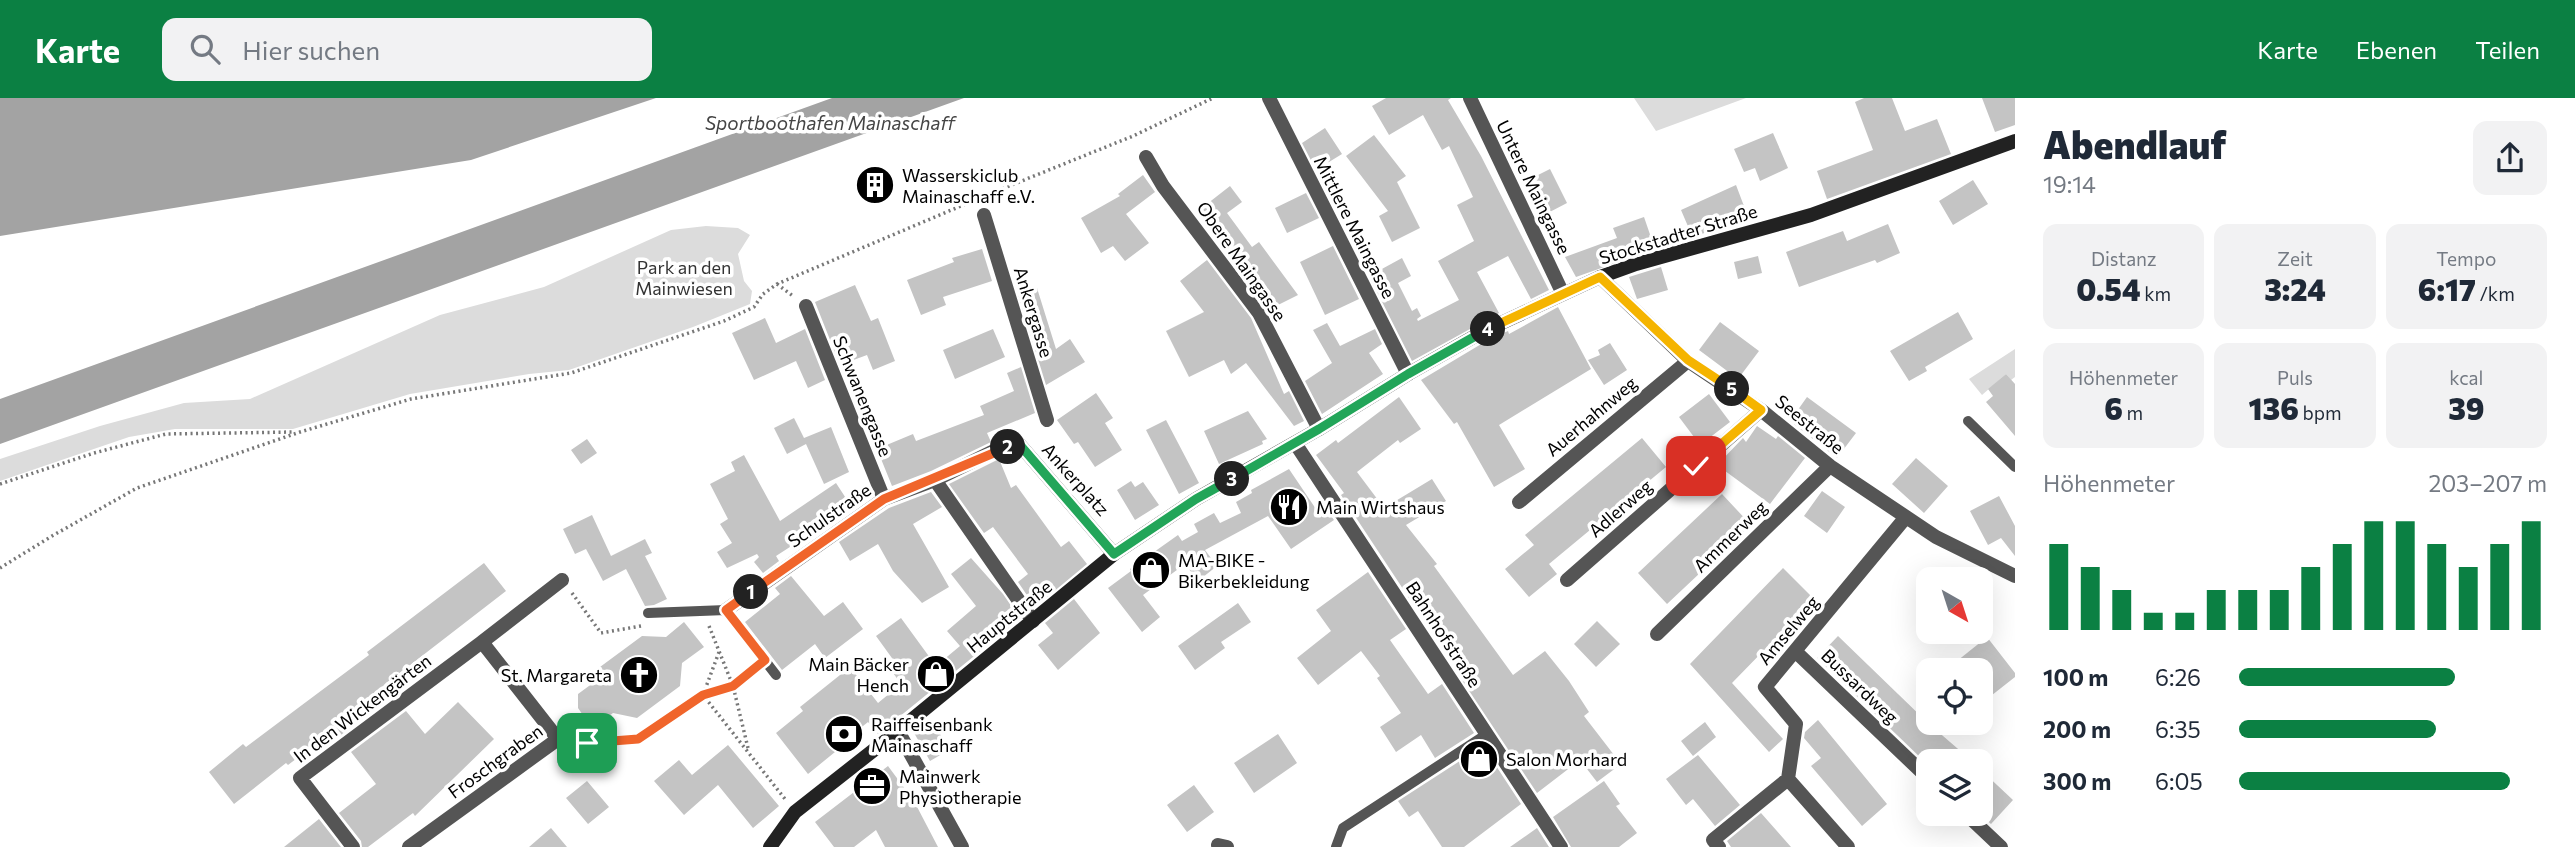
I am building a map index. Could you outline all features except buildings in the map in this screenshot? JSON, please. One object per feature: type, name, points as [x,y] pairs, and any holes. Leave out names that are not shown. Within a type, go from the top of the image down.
[{"type":"street","name":"Mittlere Maingasse","points":[[1269,98],[1408,374]]},
{"type":"street","name":"Untere Maingasse","points":[[1470,98],[1563,293]]},
{"type":"street","name":"Stockstadter Straße","points":[[1295,443],[1484,331],[1600,277],[1636,264],[1811,215],[2015,141]]},
{"type":"street","name":"Obere Maingasse","points":[[1146,158],[1163,186],[1259,313],[1319,429]]},
{"type":"street","name":"Ankergasse","points":[[984,215],[1046,420]]},
{"type":"street","name":"Seestraße","points":[[1600,277],[1688,360],[1761,410],[1830,466],[1936,537],[2015,576]]},
{"type":"street","name":"Schwanengasse","points":[[806,306],[884,499]]},
{"type":"street","name":"Auerhahnweg","points":[[1519,502],[1688,360]]},
{"type":"street","name":"Adlerweg","points":[[1567,580],[1761,410]]},
{"type":"street","name":"Hauptstraße","points":[[770,847],[794,812],[898,731],[1114,554],[1196,499],[1295,443]]},
{"type":"street","name":"Bahnhofstraße","points":[[1295,443],[1561,847]]},
{"type":"street","name":"Ankerplatz","points":[[1000,448],[1020,445],[1114,554]]},
{"type":"street","name":"Schulstraße","points":[[726,610],[884,499],[935,480],[1000,448]]},
{"type":"street","name":"Ammerweg","points":[[1657,634],[1830,466]]},
{"type":"street","points":[[935,480],[1033,621]]},
{"type":"street","name":"Amselweg","points":[[1788,779],[1796,724],[1765,688],[1906,517]]},
{"type":"street","points":[[482,642],[562,580]]},
{"type":"street","name":"Froschgraben","points":[[408,847],[558,739],[482,642]]},
{"type":"street","name":"In den Wickengärten","points":[[353,847],[300,778],[482,642]]},
{"type":"street","name":"Bussardweg","points":[[1795,651],[1916,767]]},
{"type":"street","points":[[898,731],[962,847]]},
{"type":"street","points":[[1718,847],[1713,840],[1788,779],[1847,847]]},
{"type":"street","points":[[1979,826],[2001,847]]},
{"type":"lane","points":[[1968,421],[2015,467]]},
{"type":"lane","points":[[648,619],[726,610],[776,675]]},
{"type":"lane","points":[[1336,847],[1343,828],[1487,734]]},
{"type":"path","points":[[0,568],[137,488],[300,432],[411,400],[571,373],[724,321],[754,307],[763,294],[777,284],[869,243],[1133,136],[1213,98]]},
{"type":"path","points":[[0,484],[94,453],[166,434],[300,432]]},
{"type":"path","points":[[562,580],[601,633],[648,619]]},
{"type":"path","points":[[708,624],[733,686],[748,751]]},
{"type":"path","points":[[703,695],[719,652]]},
{"type":"path","points":[[558,739],[587,743],[638,739],[703,695],[733,686],[765,660]]},
{"type":"path","points":[[703,695],[794,812]]},
{"type":"green space","points":[[1634,98],[1746,98],[1656,131]]},
{"type":"green space","name":"Park an den Mainwiesen","points":[[706,226],[738,228],[750,235],[738,254],[744,281],[752,291],[750,304],[693,327],[569,370],[410,394],[293,429],[175,429],[129,437],[0,481],[0,459],[100,426],[184,403],[250,399],[440,315],[544,287],[671,230]]},
{"type":"green space","points":[[2015,349],[2015,377],[2011,380],[2006,374],[1982,395],[1969,379]]},
{"type":"water","points":[[0,98],[656,98],[471,160],[0,236]]},
{"type":"water","name":"Sportboothafen Mainaschaff","points":[[832,98],[964,98],[0,444],[0,399]]},
{"type":"place","name":"Wasserskiclub Mainaschaff e.V.","points":[[875,185]]},
{"type":"place","name":"Main Wirtshaus","points":[[1289,507]]},
{"type":"place","name":"MA-BIKE - Bikerbekleidung","points":[[1151,570]]},
{"type":"place","name":"Main Bäcker Hench","points":[[936,674]]},
{"type":"place","name":"St. Margareta","points":[[639,675]]},
{"type":"place","name":"Raiffeisenbank Mainaschaff","points":[[844,734]]},
{"type":"place","name":"Salon Morhard","points":[[1479,759]]},
{"type":"place","name":"Mainwerk Physiotherapie","points":[[872,786]]},
{"type":"route","points":[[587,743],[638,739],[703,695],[733,686],[765,660],[726,610],[884,499],[935,480],[1000,448],[1020,445],[1114,554],[1196,499],[1319,429],[1408,374],[1484,331],[1600,277],[1688,360],[1761,410],[1696,466]]}]
